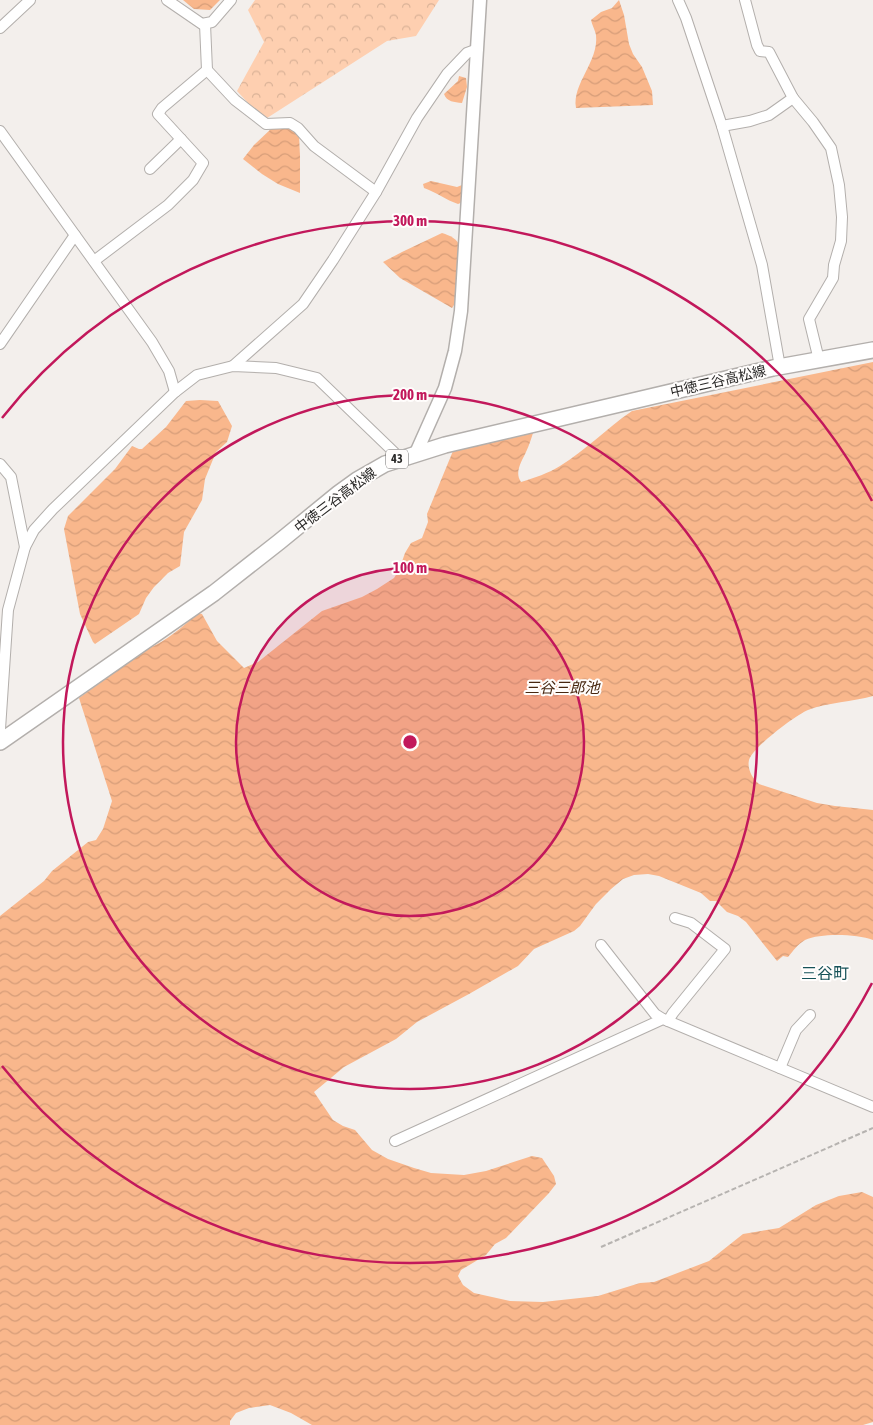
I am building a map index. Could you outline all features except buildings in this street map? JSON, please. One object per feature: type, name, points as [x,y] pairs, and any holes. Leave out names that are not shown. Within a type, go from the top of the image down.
[{"type":"main road","name":"中徳三谷高松線","points":[[0,742],[214,593],[357,480],[385,464],[446,445],[780,367],[873,350]]},
{"type":"street","points":[[0,28],[30,0]]},
{"type":"street","points":[[167,0],[202,24],[212,22],[231,0]]},
{"type":"street","points":[[416,453],[445,388],[455,351],[461,311],[480,0]]},
{"type":"street","points":[[678,0],[686,18],[722,126],[762,265],[780,367]]},
{"type":"street","points":[[745,0],[756,45],[760,51],[768,52],[793,98],[831,148],[839,185],[842,217],[841,241],[834,265],[833,278],[809,319],[819,360]]},
{"type":"street","points":[[206,24],[207,70],[235,100],[266,124],[290,123],[298,128],[314,146],[376,192]]},
{"type":"street","points":[[232,366],[303,304],[329,267],[376,192],[417,118],[448,74],[467,53],[478,49]]},
{"type":"street","points":[[94,261],[168,205],[193,180],[204,163],[158,114],[162,108],[207,70]]},
{"type":"street","points":[[722,126],[750,121],[769,115],[793,98]]},
{"type":"street","points":[[0,131],[152,342],[169,371],[175,392]]},
{"type":"street","points":[[150,169],[181,139]]},
{"type":"street","points":[[0,344],[75,235]]},
{"type":"street","points":[[0,742],[8,610],[25,547],[34,530],[53,509],[175,392],[197,375],[232,366],[276,368],[317,378],[400,458]]},
{"type":"street","points":[[0,464],[11,477],[25,547]]},
{"type":"street","points":[[0,476],[11,477]]},
{"type":"street","points":[[396,1140],[666,1020],[725,949],[691,923],[675,918]]},
{"type":"street","points":[[601,945],[655,1014],[873,1106]]},
{"type":"street","points":[[780,1068],[796,1030],[810,1015]]},
{"type":"path","points":[[601,1247],[873,1128]]},
{"type":"green space","points":[[255,0],[439,0],[416,36],[387,41],[264,120],[237,91],[264,42],[248,10]]},
{"type":"water","points":[[183,0],[220,0],[210,10],[194,9]]},
{"type":"water","points":[[619,0],[624,15],[629,44],[642,67],[652,91],[653,105],[576,108],[578,90],[596,45],[596,35],[591,20],[601,12],[612,8]]},
{"type":"water","points":[[459,76],[466,78],[467,87],[462,103],[449,100],[444,94],[458,81]]},
{"type":"water","points":[[287,127],[299,134],[300,193],[278,184],[243,159],[254,145],[272,128]]},
{"type":"water","points":[[431,181],[457,187],[464,185],[463,202],[458,204],[424,188],[423,184]]},
{"type":"water","points":[[442,233],[453,238],[460,246],[458,299],[452,308],[400,278],[383,262]]},
{"type":"water","name":"三谷三郎池","points":[[873,362],[873,696],[824,705],[802,713],[758,747],[749,760],[749,767],[754,779],[759,784],[817,803],[873,810],[873,940],[857,936],[820,936],[805,940],[788,957],[783,956],[777,961],[746,922],[738,916],[727,912],[716,901],[710,901],[701,893],[659,876],[648,874],[634,875],[623,879],[611,889],[574,931],[534,949],[518,966],[417,1022],[396,1039],[344,1067],[314,1092],[333,1120],[355,1130],[372,1150],[388,1159],[431,1173],[464,1175],[486,1171],[532,1156],[542,1158],[554,1176],[556,1184],[506,1238],[495,1244],[486,1255],[461,1270],[458,1276],[463,1285],[474,1293],[510,1301],[543,1302],[598,1296],[640,1283],[654,1282],[709,1261],[743,1234],[779,1228],[816,1205],[839,1196],[862,1192],[873,1197],[873,1422],[863,1425],[312,1425],[291,1413],[270,1405],[249,1408],[236,1413],[230,1421],[230,1425],[0,1425],[0,916],[44,881],[52,871],[88,842],[96,840],[103,829],[112,801],[79,698],[147,649],[168,638],[198,613],[202,614],[217,641],[244,668],[258,662],[322,611],[362,597],[394,578],[411,543],[422,538],[428,522],[427,514],[453,451],[533,433],[519,467],[518,474],[521,482],[560,466],[632,411]]},
{"type":"water","points":[[186,401],[218,401],[232,426],[227,442],[216,452],[205,479],[202,500],[184,532],[180,566],[168,573],[154,587],[146,598],[139,614],[95,644],[80,614],[64,529],[68,516],[115,469],[132,446],[142,449],[166,427]]},
{"type":"district","name":"三谷町","points":[[825,973]]}]
